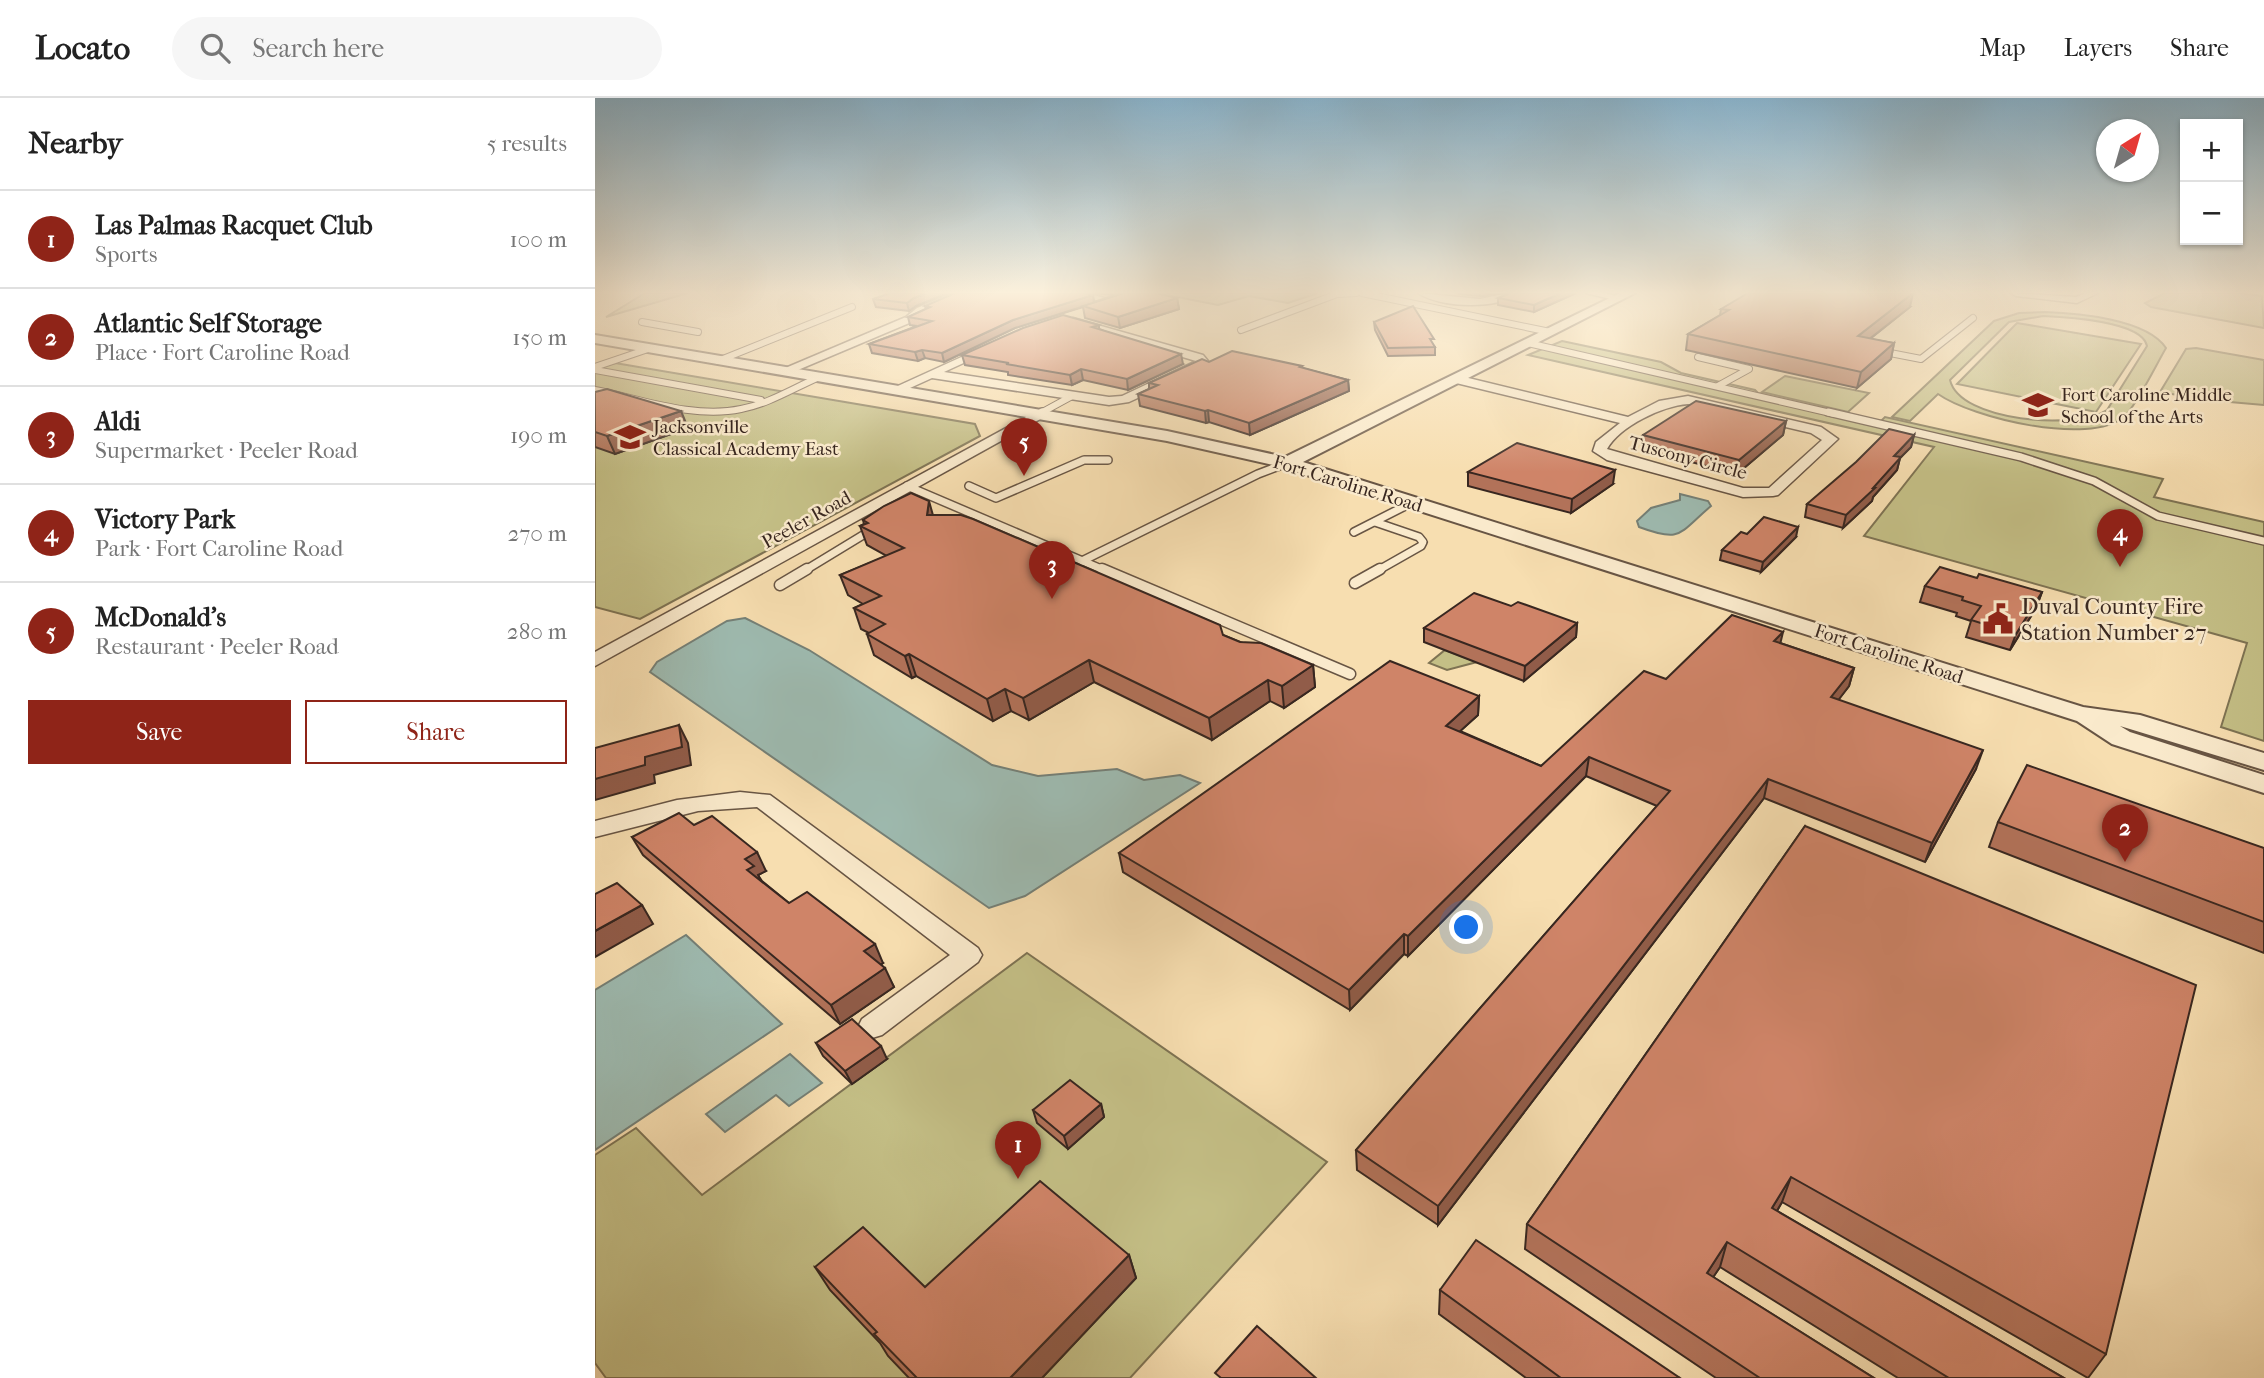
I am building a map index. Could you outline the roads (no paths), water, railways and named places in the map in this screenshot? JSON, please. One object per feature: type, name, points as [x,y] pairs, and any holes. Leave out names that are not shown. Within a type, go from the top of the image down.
[{"type":"street","name":"Fort Caroline Road","points":[[670,353],[1167,436],[1287,463],[2080,714],[2131,720],[2264,762]]},
{"type":"street","points":[[782,372],[828,353]]},
{"type":"street","points":[[895,390],[977,353]]},
{"type":"street","points":[[932,374],[1109,401],[1125,399],[1199,365],[1202,361],[1199,357],[1184,353]]},
{"type":"street","points":[[1287,463],[1509,353]]},
{"type":"street","name":"Tuscony Circle","points":[[1456,379],[1630,422],[1664,401],[1688,400],[1816,430],[1831,439],[1773,492],[1744,494],[1612,457],[1600,451],[1601,445],[1630,422]]},
{"type":"street","name":"Peeler Road","points":[[595,660],[1039,414]]},
{"type":"street","name":"Fort Caroline Road","points":[[2080,714],[2121,738],[2264,784]]},
{"type":"street","points":[[595,829],[702,802],[762,800],[969,956],[872,1027]]},
{"type":"lane","points":[[595,368],[638,353]]},
{"type":"lane","points":[[718,361],[739,353]]},
{"type":"lane","points":[[1571,353],[2055,466],[2094,481],[2158,516],[2264,541]]},
{"type":"lane","points":[[1889,353],[1921,359],[1929,353]]},
{"type":"lane","points":[[1698,357],[1749,369],[1718,386]]},
{"type":"lane","points":[[595,368],[763,400]]},
{"type":"lane","points":[[595,390],[703,409],[743,409],[817,377]]},
{"type":"lane","points":[[1039,414],[1072,396]]},
{"type":"lane","points":[[1078,451],[1084,460]]},
{"type":"lane","points":[[969,486],[996,498],[1084,460],[1108,460]]},
{"type":"lane","points":[[1082,561],[1258,474],[1287,463]]},
{"type":"lane","points":[[907,486],[1350,674]]},
{"type":"lane","points":[[920,503],[931,497]]},
{"type":"lane","points":[[1354,532],[1413,502]]},
{"type":"lane","points":[[1355,583],[1421,546],[1423,542],[1419,537],[1375,522]]},
{"type":"lane","points":[[780,584],[884,523]]},
{"type":"water","points":[[1680,494],[1708,501],[1711,506],[1679,533],[1664,534],[1639,527],[1637,521],[1651,508],[1680,500]]},
{"type":"water","points":[[745,618],[809,650],[992,765],[1038,776],[1117,769],[1144,780],[1180,775],[1200,783],[1025,896],[989,908],[650,672],[657,662],[727,621]]},
{"type":"water","points":[[686,935],[782,1024],[595,1150],[595,990]]},
{"type":"water","points":[[790,1054],[822,1083],[789,1106],[776,1095],[725,1132],[706,1114]]},
{"type":"place","name":"Fort Caroline Middle School of the Arts","points":[[2038,405]]},
{"type":"place","name":"Jacksonville Classical Academy East","points":[[630,437]]},
{"type":"place","name":"McDonald's","points":[[1024,476]]},
{"type":"place","name":"Victory Park","points":[[2120,567]]},
{"type":"place","name":"Aldi","points":[[1052,599]]},
{"type":"place","name":"Duval County Fire Station Number 27","points":[[1998,619]]},
{"type":"place","name":"Atlantic Self Storage","points":[[2125,862]]},
{"type":"place","name":"Las Palmas Racquet Club","points":[[1018,1179]]}]
